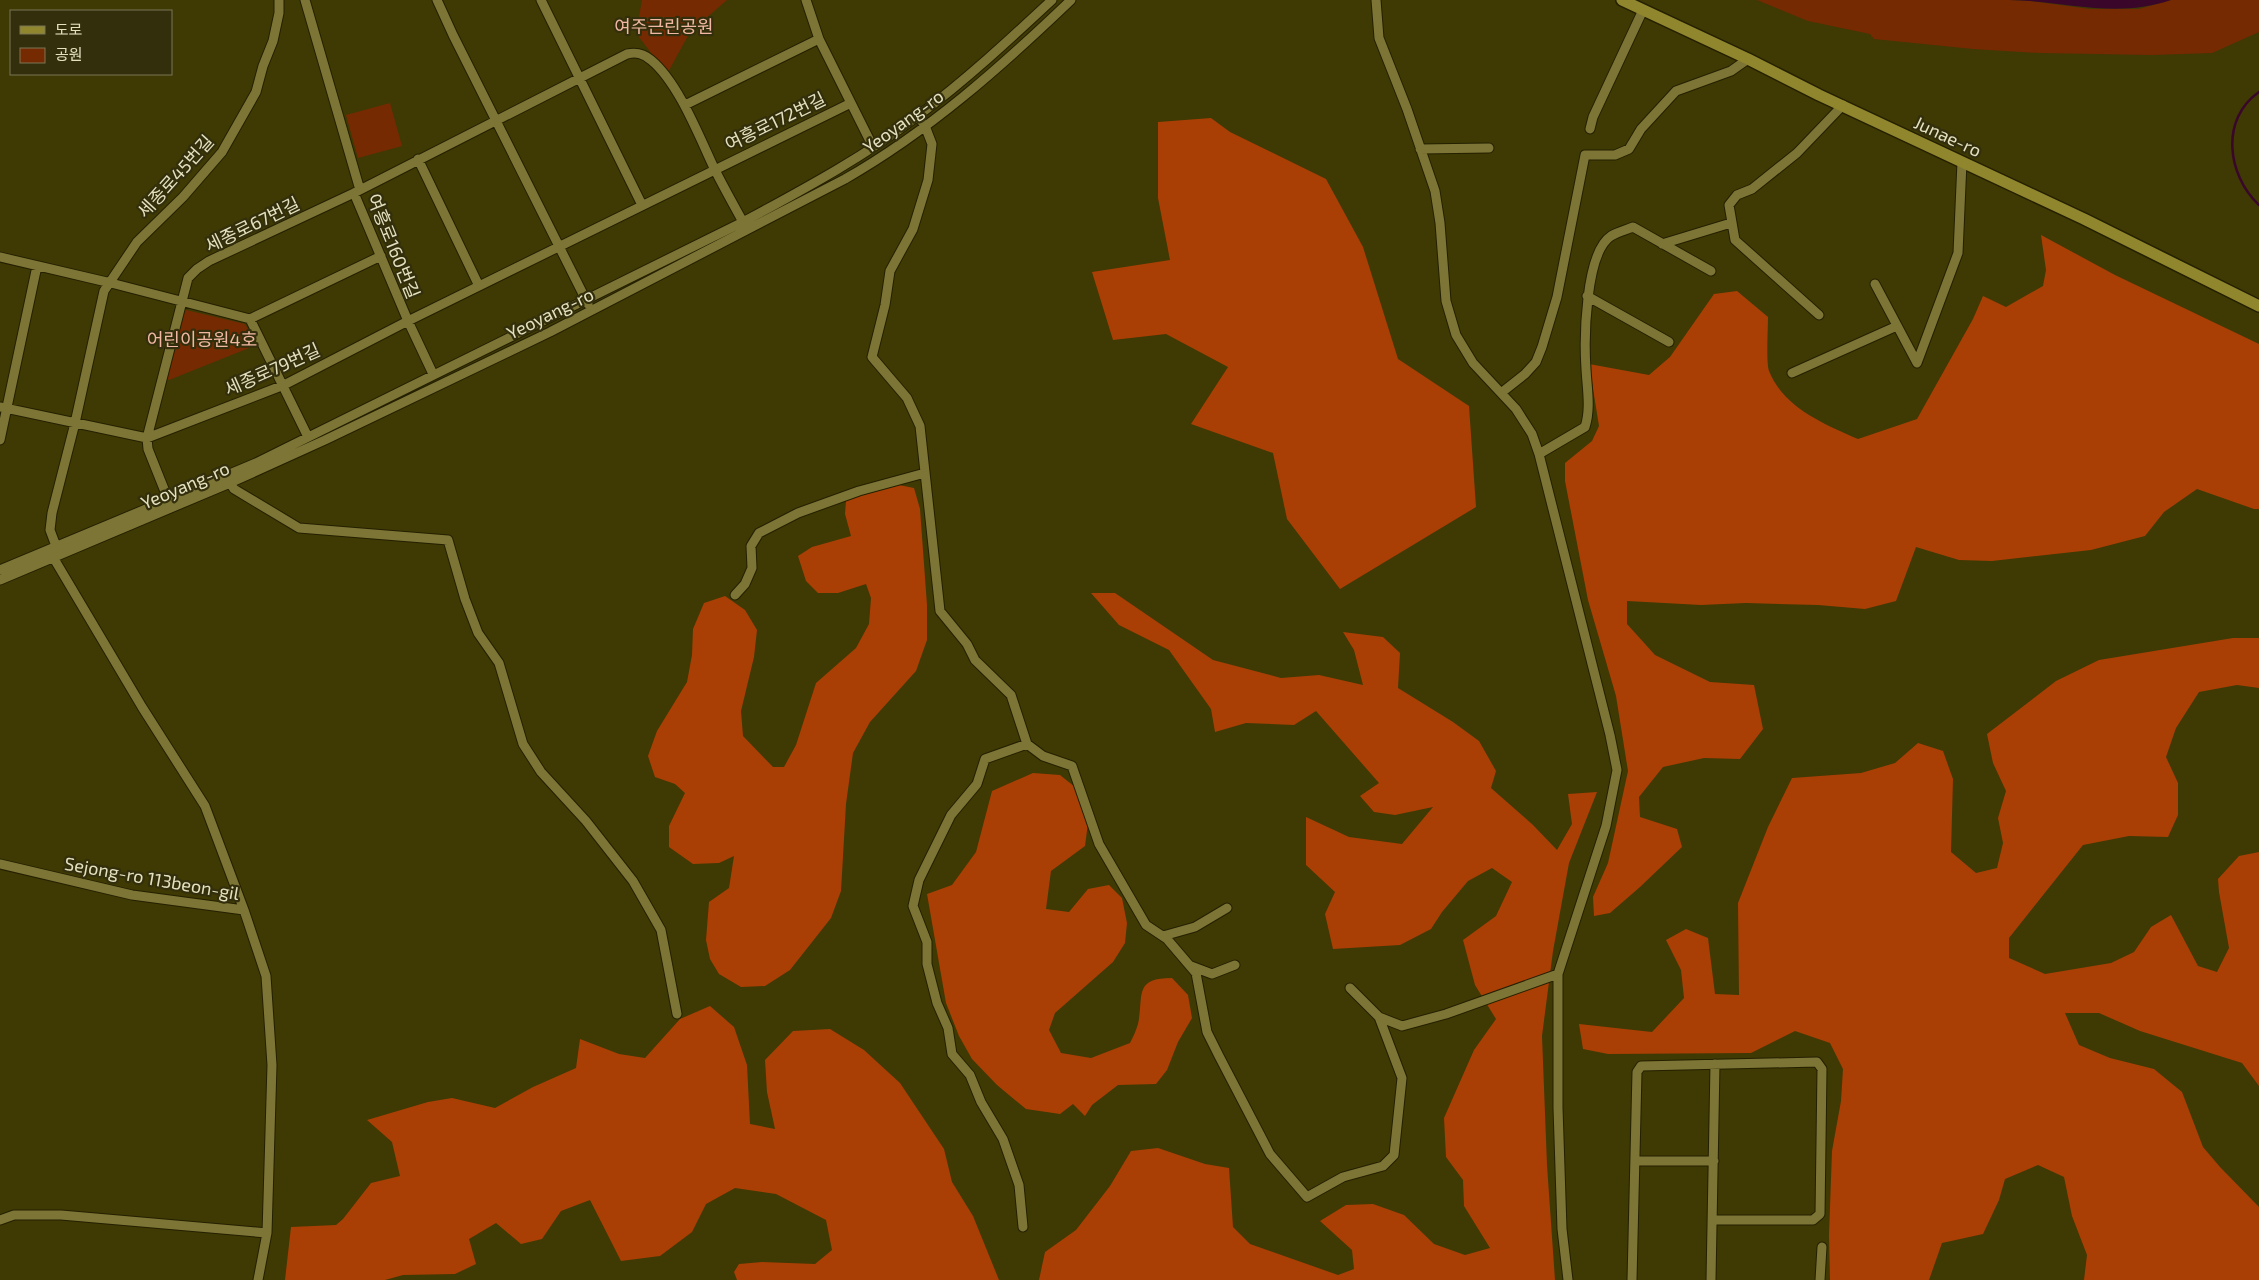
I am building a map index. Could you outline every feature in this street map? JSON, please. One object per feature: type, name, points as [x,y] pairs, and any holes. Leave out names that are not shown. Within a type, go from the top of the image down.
[{"type":"main road","name":"Junae-ro","points":[[1622,0],[2084,219],[2259,306]]},
{"type":"street","name":"세종로45번길","points":[[111,283],[137,242],[183,197],[222,152],[256,92],[263,66],[273,41],[279,13],[279,0]]},
{"type":"street","points":[[305,0],[357,191]]},
{"type":"street","points":[[541,0],[642,205]]},
{"type":"street","name":"여흥로172번길","points":[[806,0],[819,39],[873,147]]},
{"type":"street","name":"Yeoyang-ro","points":[[0,570],[168,499],[228,479],[433,374],[743,222],[806,188],[873,147],[918,116],[976,70],[1052,0]]},
{"type":"street","name":"Yeoyang-ro","points":[[0,580],[228,479],[325,440],[592,310],[845,179],[887,154],[975,88],[1071,0]]},
{"type":"street","points":[[1376,0],[1378,38],[1435,191],[1440,223],[1446,301],[1453,326],[1462,347],[1473,363],[1516,409],[1532,434],[1539,454],[1610,734],[1617,770],[1606,826],[1558,974],[1558,1108],[1562,1229],[1568,1280]]},
{"type":"street","points":[[440,1],[496,120],[592,310]]},
{"type":"street","points":[[1590,129],[1593,117],[1643,10]]},
{"type":"street","points":[[685,105],[819,39]]},
{"type":"street","name":"여흥로160번길","points":[[433,374],[408,321],[381,256],[357,191],[627,54],[633,52],[643,54],[659,68],[685,105],[715,169],[743,222]]},
{"type":"street","points":[[1501,393],[1526,374],[1536,362],[1542,347],[1557,296],[1585,156],[1615,155],[1629,150],[1641,129],[1676,91],[1731,71],[1748,59]]},
{"type":"street","name":"여흥로172번길","points":[[715,169],[850,102]]},
{"type":"street","points":[[1819,315],[1735,240],[1729,205],[1737,195],[1752,188],[1797,153],[1843,105]]},
{"type":"street","points":[[918,116],[925,126],[932,144],[928,180],[913,229],[890,272],[886,305],[872,357],[907,398],[920,426],[940,611],[967,644],[975,660],[1011,695],[1026,744],[1043,756],[1072,766],[1099,844],[1146,925],[1163,936],[1196,973],[1207,1032],[1270,1154],[1308,1197],[1343,1177],[1383,1166],[1394,1155],[1402,1078],[1379,1018],[1350,988]]},
{"type":"street","points":[[1420,149],[1489,148]]},
{"type":"street","points":[[418,159],[479,286]]},
{"type":"street","points":[[1875,284],[1917,363],[1958,253],[1962,162]]},
{"type":"street","name":"여흥로160번길","points":[[408,321],[715,169]]},
{"type":"street","name":"세종로67번길","points":[[181,301],[188,278],[209,261],[357,191]]},
{"type":"street","points":[[1662,244],[1731,223]]},
{"type":"street","points":[[1539,454],[1585,426],[1589,416],[1585,365],[1587,296],[1597,255],[1610,236],[1633,227],[1711,272]]},
{"type":"street","points":[[0,257],[250,319],[381,256]]},
{"type":"street","points":[[0,440],[3,408],[37,266]]},
{"type":"street","points":[[56,546],[50,530],[52,513],[75,423],[104,291],[111,283]]},
{"type":"street","points":[[1587,296],[1669,342]]},
{"type":"street","points":[[168,499],[148,449],[147,438],[181,301]]},
{"type":"street","points":[[250,319],[308,437]]},
{"type":"street","name":"세종로79번길","points":[[147,438],[284,385],[408,321]]},
{"type":"street","points":[[1792,373],[1897,326]]},
{"type":"street","points":[[3,408],[147,438]]},
{"type":"street","points":[[735,594],[744,584],[752,568],[751,546],[759,533],[798,513],[859,491],[925,473]]},
{"type":"street","points":[[228,479],[234,490],[299,528],[448,540],[465,600],[478,632],[499,663],[523,744],[541,772],[586,820],[633,881],[661,930],[677,1014]]},
{"type":"street","points":[[53,557],[142,707],[205,806],[244,910]]},
{"type":"street","points":[[1022,1227],[1019,1185],[1003,1139],[981,1102],[970,1075],[952,1054],[948,1028],[937,1003],[927,964],[927,942],[913,906],[919,880],[951,815],[977,784],[985,759],[1026,744]]},
{"type":"street","name":"Sejong-ro 113beon-gil","points":[[0,864],[132,895],[244,910],[266,976],[272,1065],[267,1233],[258,1280]]},
{"type":"street","points":[[1163,936],[1195,927],[1227,908]]},
{"type":"street","points":[[1188,965],[1212,974],[1235,965]]},
{"type":"street","points":[[1379,1018],[1402,1026],[1446,1014],[1558,974]]},
{"type":"street","points":[[1632,1280],[1637,1072],[1641,1066],[1817,1062],[1822,1069],[1820,1214],[1813,1220],[1713,1220]]},
{"type":"street","points":[[1711,1280],[1715,1064]]},
{"type":"street","points":[[1635,1161],[1714,1161]]},
{"type":"street","points":[[0,1220],[14,1215],[61,1215],[267,1233]]},
{"type":"street","points":[[1820,1280],[1822,1247]]},
{"type":"green space","name":"여주근린공원","points":[[642,0],[727,0],[690,32],[667,74],[636,33]]},
{"type":"green space","points":[[1757,0],[2010,0],[2090,9],[2139,9],[2171,0],[2259,0],[2259,32],[2212,53],[2152,55],[2040,53],[1973,49],[1874,39],[1870,34],[1808,21]]},
{"type":"green space","points":[[390,103],[402,146],[358,158],[346,115]]},
{"type":"green space","name":"어린이공원4호","points":[[186,310],[245,324],[254,340],[254,346],[169,380],[167,379],[183,313]]},
{"type":"shaded area","points":[[2010,0],[2171,0],[2151,5],[2110,9]]},
{"type":"shaded area","points":[[1211,118],[1230,132],[1326,179],[1363,247],[1398,359],[1469,406],[1476,507],[1340,589],[1287,519],[1273,453],[1191,424],[1228,367],[1166,334],[1113,340],[1092,272],[1170,260],[1158,198],[1158,122]]},
{"type":"shaded area","points":[[2041,235],[2115,275],[2259,344],[2259,509],[2254,509],[2197,489],[2164,512],[2145,536],[2091,550],[1992,561],[1959,560],[1916,547],[1896,601],[1865,609],[1818,605],[1746,603],[1701,605],[1627,601],[1627,624],[1655,655],[1710,682],[1754,685],[1763,729],[1740,759],[1704,758],[1663,767],[1639,797],[1640,817],[1677,829],[1682,847],[1610,913],[1594,916],[1593,897],[1608,863],[1628,771],[1616,696],[1588,600],[1565,481],[1565,463],[1592,441],[1599,426],[1589,364],[1649,375],[1670,357],[1714,294],[1737,291],[1768,317],[1768,367],[1784,395],[1819,421],[1858,439],[1917,419],[1973,319],[1983,296],[2006,307],[2043,286],[2046,270]]},
{"type":"shaded area","points":[[899,485],[914,488],[920,509],[927,605],[927,640],[916,671],[870,722],[853,753],[846,804],[841,891],[831,918],[790,970],[765,986],[741,987],[719,974],[710,959],[706,940],[709,902],[729,888],[734,856],[719,863],[693,864],[669,847],[669,826],[685,793],[675,784],[655,777],[648,756],[657,731],[687,682],[692,655],[693,629],[704,603],[725,596],[745,610],[757,630],[754,657],[741,711],[743,736],[773,767],[784,767],[796,745],[816,683],[856,648],[869,624],[871,598],[866,584],[838,593],[818,593],[806,581],[798,556],[812,547],[851,536],[845,514],[846,501],[871,490]]},
{"type":"shaded area","points":[[1091,593],[1115,593],[1213,660],[1281,678],[1319,675],[1363,685],[1354,650],[1343,632],[1383,637],[1400,653],[1398,688],[1453,722],[1479,741],[1496,771],[1491,788],[1533,825],[1557,850],[1572,824],[1568,794],[1597,792],[1569,863],[1553,951],[1542,1036],[1547,1165],[1555,1280],[1039,1280],[1045,1252],[1076,1230],[1110,1186],[1131,1151],[1158,1148],[1205,1164],[1229,1168],[1233,1227],[1250,1244],[1338,1275],[1354,1269],[1352,1250],[1320,1221],[1346,1205],[1373,1204],[1404,1215],[1434,1244],[1465,1255],[1490,1248],[1464,1206],[1463,1180],[1446,1157],[1444,1118],[1474,1050],[1496,1019],[1475,985],[1463,940],[1496,916],[1512,882],[1492,868],[1468,881],[1442,912],[1431,929],[1400,945],[1333,949],[1325,914],[1335,892],[1306,865],[1306,817],[1349,837],[1402,844],[1433,807],[1395,815],[1374,812],[1360,796],[1379,783],[1316,711],[1294,725],[1246,723],[1215,732],[1211,709],[1169,650],[1119,625]]},
{"type":"shaded area","points":[[2233,638],[2259,638],[2259,688],[2237,685],[2199,692],[2176,728],[2166,757],[2178,783],[2178,815],[2168,837],[2129,836],[2083,845],[2009,938],[2009,958],[2045,974],[2111,963],[2134,952],[2151,927],[2171,915],[2198,966],[2217,972],[2229,948],[2218,879],[2239,856],[2259,852],[2259,1086],[2242,1063],[2140,1031],[2099,1013],[2065,1013],[2079,1045],[2110,1058],[2154,1069],[2182,1092],[2203,1147],[2259,1207],[2259,1280],[2084,1280],[2087,1255],[2072,1216],[2064,1177],[2038,1165],[2005,1179],[1999,1200],[1983,1234],[1942,1243],[1929,1280],[1830,1280],[1829,1235],[1832,1151],[1841,1101],[1843,1069],[1830,1043],[1795,1031],[1751,1053],[1608,1054],[1583,1049],[1579,1024],[1652,1032],[1684,998],[1681,970],[1666,940],[1686,929],[1708,938],[1715,994],[1739,995],[1738,903],[1768,827],[1792,778],[1861,773],[1895,763],[1918,743],[1943,751],[1953,779],[1951,852],[1976,873],[1997,868],[2003,843],[1998,818],[2006,791],[1993,763],[1987,734],[2056,681],[2099,660]]},
{"type":"shaded area","points":[[1033,773],[1060,775],[1075,787],[1088,823],[1085,846],[1051,871],[1046,909],[1069,912],[1088,889],[1109,885],[1122,898],[1127,923],[1125,943],[1113,962],[1055,1013],[1049,1030],[1061,1053],[1091,1058],[1130,1043],[1138,1024],[1143,990],[1151,981],[1172,978],[1188,995],[1192,1018],[1178,1042],[1167,1070],[1156,1084],[1118,1085],[1092,1105],[1085,1116],[1073,1104],[1060,1114],[1026,1109],[997,1085],[972,1059],[959,1036],[946,1003],[927,894],[952,885],[976,852],[992,791]]},
{"type":"shaded area","points":[[710,1006],[734,1027],[747,1065],[750,1124],[775,1129],[767,1092],[765,1060],[793,1031],[830,1029],[864,1050],[900,1083],[944,1149],[952,1182],[973,1216],[999,1280],[737,1280],[734,1272],[739,1264],[762,1262],[815,1264],[832,1250],[826,1220],[776,1194],[735,1188],[706,1204],[692,1232],[660,1256],[621,1261],[590,1200],[561,1211],[542,1239],[521,1244],[496,1223],[469,1239],[476,1264],[455,1274],[403,1275],[385,1280],[285,1280],[291,1227],[336,1225],[343,1219],[371,1183],[400,1176],[392,1142],[367,1120],[428,1102],[452,1098],[495,1108],[533,1087],[576,1068],[580,1039],[619,1054],[645,1058],[680,1019]]},
{"type":"waterway","points":[[2259,92],[2246,103],[2238,117],[2233,132],[2232,147],[2240,178],[2248,193],[2259,205]]}]
